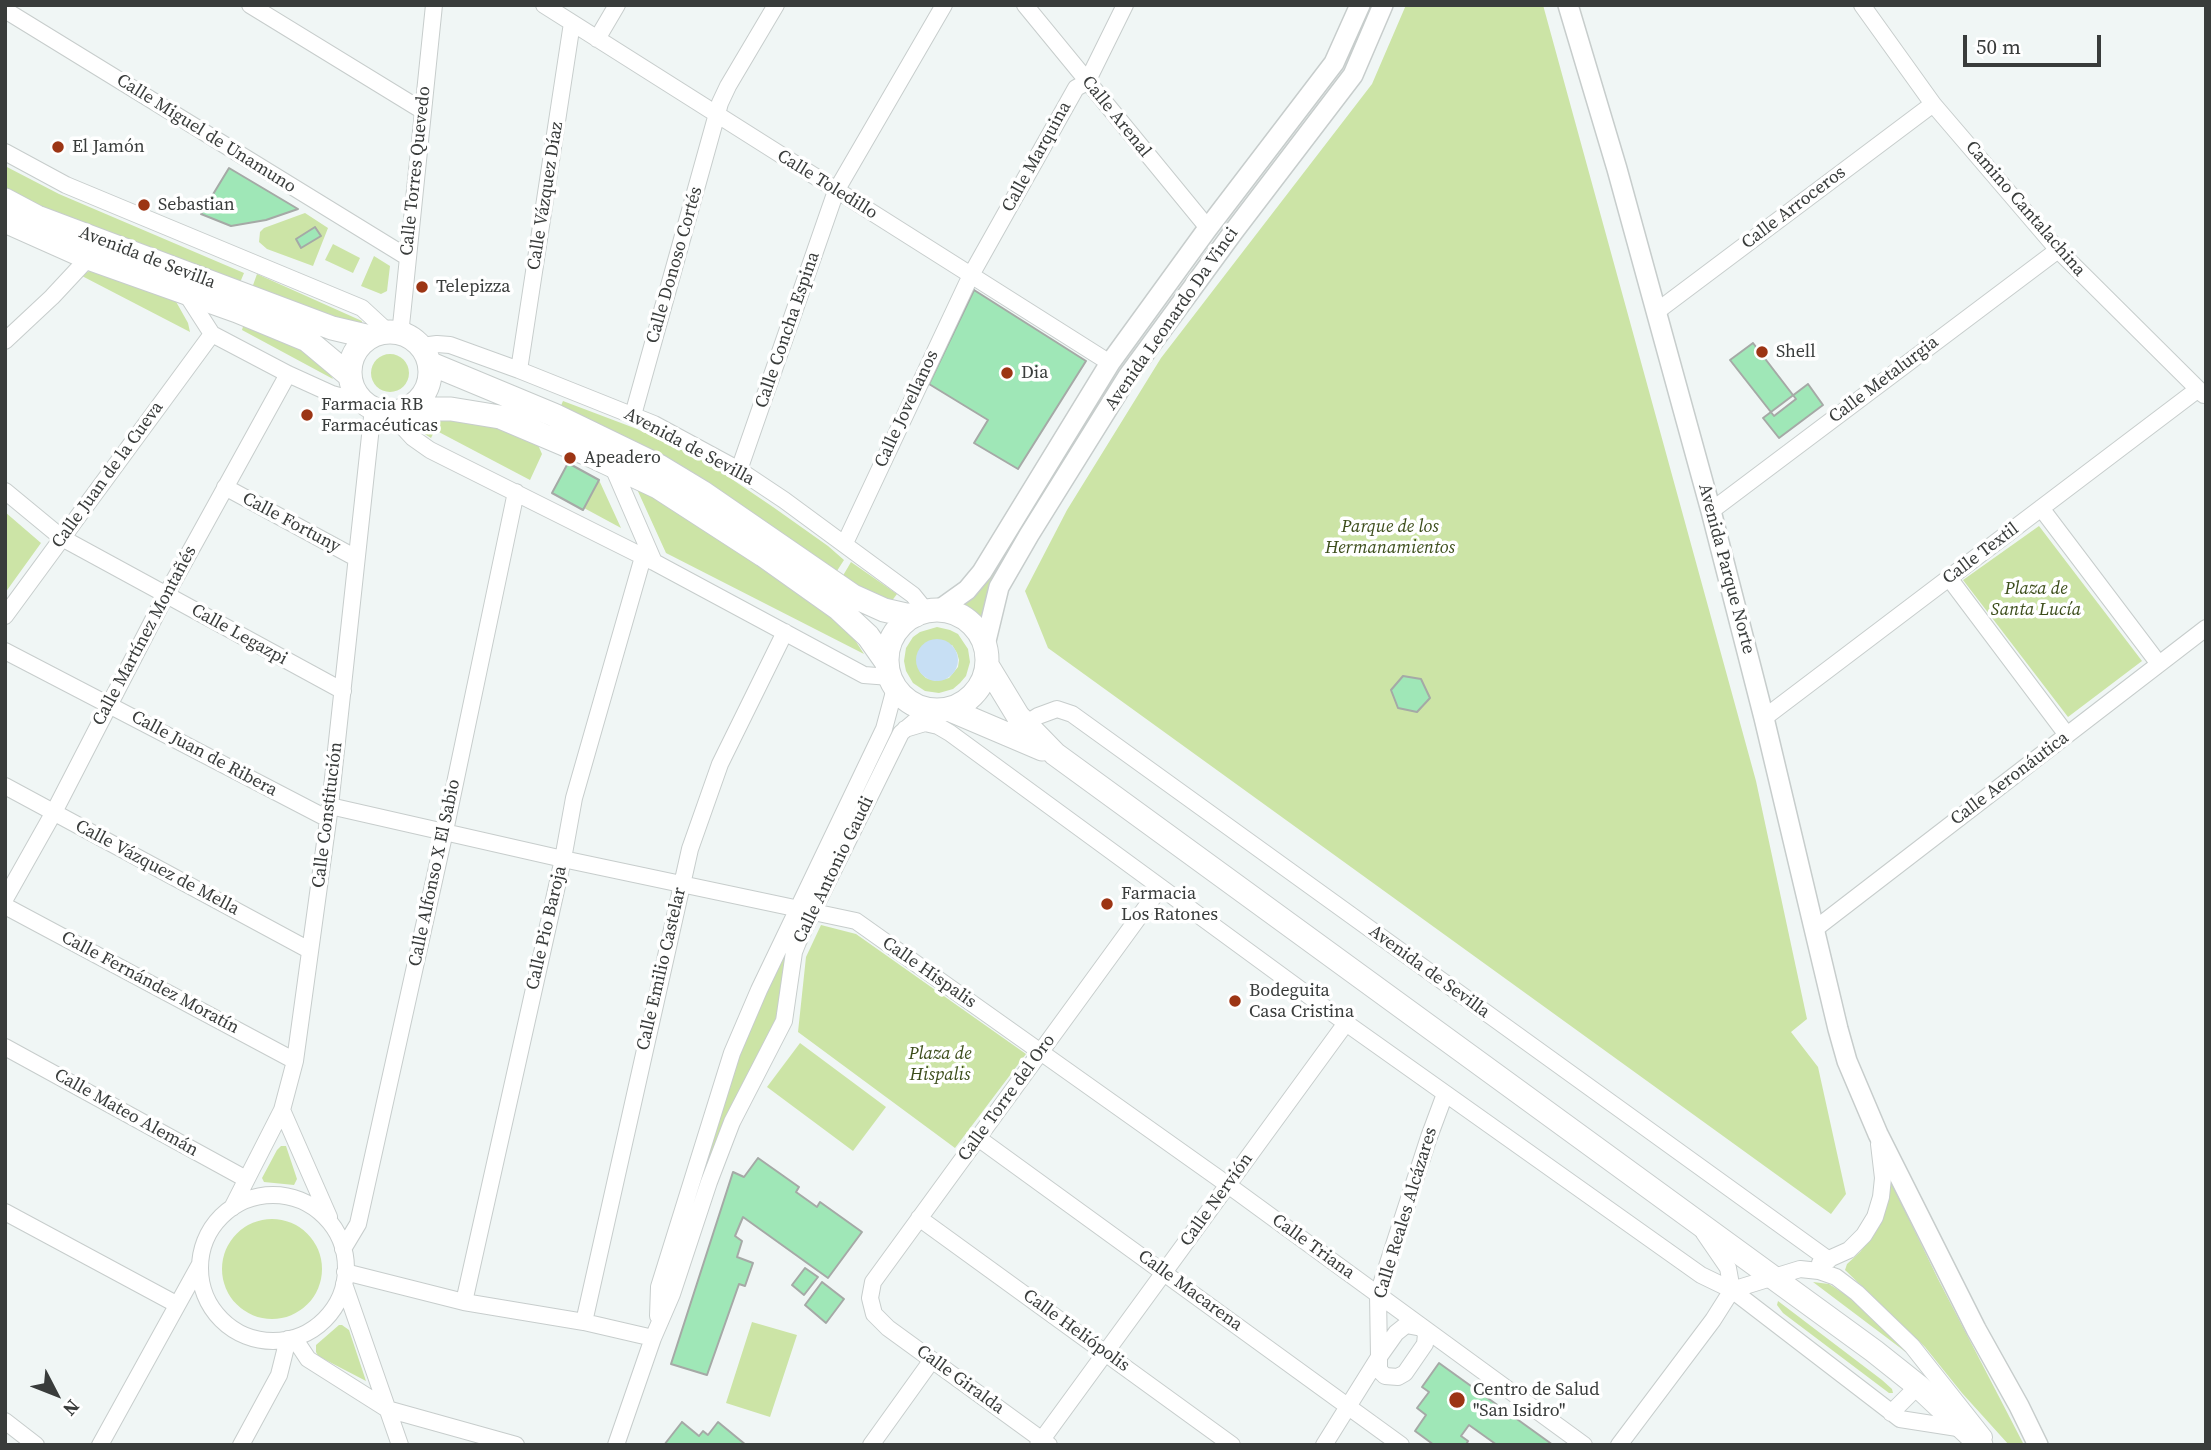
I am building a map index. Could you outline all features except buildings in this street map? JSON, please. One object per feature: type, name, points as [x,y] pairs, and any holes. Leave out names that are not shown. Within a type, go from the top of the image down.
[{"type":"main road","name":"Avenida de Sevilla","points":[[5,200],[37,217],[332,328],[403,343],[659,466],[702,492],[853,596],[884,610],[906,615],[927,612]]},
{"type":"main road","name":"Avenida de Sevilla","points":[[5,221],[88,258],[237,311],[307,340],[350,376]]},
{"type":"main road","points":[[403,343],[430,375],[425,390],[415,403],[383,408],[355,391],[350,376],[351,363],[354,354],[403,343]]},
{"type":"main road","name":"Avenida de Sevilla","points":[[383,408],[451,409],[487,414],[514,422],[648,482],[681,501],[822,597],[858,626],[878,649],[890,684]]},
{"type":"main road","points":[[1055,754],[942,710],[916,706],[905,698],[890,684],[888,650],[900,626],[927,612],[954,613],[968,620],[978,631],[986,655],[1012,706],[1025,724],[1055,754],[1874,1351],[1918,1386],[1974,1437]]},
{"type":"main road","points":[[942,710],[963,703],[975,693],[983,680],[986,655]]},
{"type":"street","points":[[250,5],[422,111]]},
{"type":"street","name":"Calle Torres Quevedo","points":[[403,343],[401,325],[407,257],[434,5]]},
{"type":"street","name":"Calle Toledillo","points":[[544,5],[1110,363]]},
{"type":"street","points":[[597,39],[617,5]]},
{"type":"street","name":"Calle Donoso Cortés","points":[[633,415],[717,115],[728,86],[776,5]]},
{"type":"street","name":"Calle Concha Espina","points":[[739,470],[836,191],[944,5]]},
{"type":"street","name":"Calle Arenal","points":[[1025,5],[1208,228]]},
{"type":"street","name":"Calle Marquina","points":[[971,275],[1076,88],[1087,82],[1125,5]]},
{"type":"street","name":"Avenida Leonardo Da Vinci","points":[[927,612],[967,590],[982,572],[1110,363],[1208,228],[1334,64],[1360,5]]},
{"type":"street","name":"Avenida Leonardo Da Vinci","points":[[986,655],[999,587],[1036,524],[1128,376],[1353,75],[1383,5]]},
{"type":"street","name":"Avenida Parque Norte","points":[[1568,5],[1617,169],[1711,511],[1843,1046],[1878,1134],[2038,1445]]},
{"type":"street","name":"Camino Cantalachina","points":[[1862,5],[1933,103],[2058,250],[2202,393]]},
{"type":"street","name":"Calle Miguel de Unamuno","points":[[5,10],[407,257]]},
{"type":"street","name":"Calle Vázquez Díaz","points":[[519,370],[572,23]]},
{"type":"street","name":"Calle Arroceros","points":[[1656,312],[1933,103]]},
{"type":"street","name":"Avenida de Sevilla","points":[[5,152],[66,185],[362,308],[403,343],[447,345],[633,415],[739,470],[845,543],[913,595],[927,612]]},
{"type":"street","name":"Calle Metalurgia","points":[[1711,511],[2058,250]]},
{"type":"street","points":[[5,341],[96,251],[126,251]]},
{"type":"street","name":"Calle Jovellanos","points":[[845,543],[971,275]]},
{"type":"street","name":"Avenida de Sevilla","points":[[185,292],[212,334],[332,394],[383,408],[421,444],[785,632],[864,676],[885,691],[890,684],[864,676]]},
{"type":"street","name":"Calle Juan de la Cueva","points":[[5,616],[212,334]]},
{"type":"street","name":"Calle Martínez Montañés","points":[[5,899],[54,812],[166,595],[288,374]]},
{"type":"street","name":"Calle Textil","points":[[1764,718],[2041,508],[2202,393]]},
{"type":"street","name":"Calle Constitución","points":[[232,1208],[282,1110],[295,1061],[329,813],[356,558],[383,408]]},
{"type":"street","points":[[612,465],[649,560]]},
{"type":"street","name":"Calle Fortuny","points":[[225,487],[356,558]]},
{"type":"street","name":"Calle Legazpi","points":[[5,491],[62,538],[343,691]]},
{"type":"street","name":"Calle Alfonso X El Sabio","points":[[343,1250],[358,1224],[445,831],[516,492]]},
{"type":"street","points":[[2041,508],[2159,664]]},
{"type":"street","name":"Calle Pio Baroja","points":[[464,1302],[578,785],[649,560]]},
{"type":"street","points":[[1949,578],[2067,735]]},
{"type":"street","name":"Calle Aeronáutica","points":[[1815,929],[2206,628]]},
{"type":"street","name":"Calle Emilio Castelar","points":[[584,1322],[690,849],[720,764],[785,632]]},
{"type":"street","name":"Calle Juan de Ribera","points":[[5,651],[329,813],[445,831],[563,859]]},
{"type":"street","name":"Calle Antonio Gaudi","points":[[616,1445],[655,1330],[672,1294],[732,1122],[781,1029],[804,911],[884,729],[890,684]]},
{"type":"street","name":"Avenida de Sevilla","points":[[1025,724],[1057,709],[1072,714],[1829,1260]]},
{"type":"street","points":[[905,729],[942,710],[970,748]]},
{"type":"street","points":[[905,729],[925,723],[950,733],[1346,1023],[1700,1275],[1732,1290],[1895,1416],[1974,1437]]},
{"type":"street","name":"Calle Antonio Gaudi","points":[[655,1330],[659,1287],[732,1053],[759,990],[905,729]]},
{"type":"street","name":"Calle Vázquez de Mella","points":[[5,786],[309,950]]},
{"type":"street","name":"Calle Hispalis","points":[[563,859],[856,921],[1040,1051]]},
{"type":"street","name":"Calle Torre del Oro","points":[[874,1314],[870,1298],[873,1282],[1160,888]]},
{"type":"street","name":"Calle Fernández Moratín","points":[[5,906],[295,1061]]},
{"type":"street","name":"Calle Nervión","points":[[1043,1443],[1105,1352],[1346,1023]]},
{"type":"street","name":"Calle Mateo Alemán","points":[[5,1047],[246,1179]]},
{"type":"street","name":"Calle Triana","points":[[1040,1051],[1584,1445]]},
{"type":"street","name":"Calle Reales Alcázares","points":[[1379,1357],[1377,1294],[1446,1094]]},
{"type":"street","points":[[282,1110],[343,1250],[344,1278],[400,1445]]},
{"type":"street","points":[[1619,1445],[1713,1320],[1732,1290],[1829,1260],[1857,1244],[1879,1207],[1883,1178],[1878,1134]]},
{"type":"street","name":"Calle Macarena","points":[[978,1138],[1401,1445]]},
{"type":"street","points":[[332,1225],[307,1203],[286,1196],[258,1196],[232,1208],[220,1217],[211,1229],[204,1242],[200,1264],[201,1282],[206,1299],[216,1314],[244,1335],[261,1340],[291,1338],[311,1330],[326,1318],[337,1302],[344,1278]]},
{"type":"street","points":[[5,1212],[176,1304]]},
{"type":"street","name":"Calle Heliópolis","points":[[919,1218],[1232,1445]]},
{"type":"street","points":[[1693,1218],[1728,1268],[1732,1290]]},
{"type":"street","points":[[100,1445],[200,1264]]},
{"type":"street","points":[[1800,1269],[1819,1271],[1842,1281],[1888,1322],[1926,1362],[1988,1445]]},
{"type":"street","points":[[344,1278],[464,1302],[584,1322],[655,1330]]},
{"type":"street","name":"Calle Giralda","points":[[874,1314],[888,1328],[1043,1443]]},
{"type":"street","points":[[1324,1445],[1379,1357],[1401,1328],[1411,1325],[1422,1328],[1425,1332],[1426,1343],[1405,1373],[1398,1377],[1385,1376],[1378,1368],[1379,1357]]},
{"type":"street","points":[[291,1338],[308,1359],[387,1409],[516,1445]]},
{"type":"street","points":[[241,1445],[279,1375],[291,1338]]},
{"type":"street","points":[[871,1445],[932,1360]]},
{"type":"street","points":[[1895,1416],[1918,1386]]},
{"type":"street","points":[[5,1421],[36,1445]]},
{"type":"green space","name":"Parque de los Hermanamientos","points":[[1406,5],[1543,5],[1756,781],[1807,1019],[1791,1032],[1818,1067],[1846,1194],[1831,1214],[1048,648],[1025,591],[1067,510],[1161,358],[1372,84]]},
{"type":"green space","points":[[5,166],[59,194],[244,273],[239,285],[5,192]]},
{"type":"green space","points":[[305,213],[328,228],[313,266],[267,249],[259,242],[260,232],[264,228]]},
{"type":"green space","points":[[333,244],[360,258],[353,273],[325,260]]},
{"type":"green space","points":[[374,256],[390,266],[387,291],[381,294],[361,286]]},
{"type":"green space","points":[[92,269],[174,298],[190,332],[82,276]]},
{"type":"green space","points":[[257,274],[362,321],[361,325],[340,321],[252,288]]},
{"type":"green space","points":[[244,323],[305,352],[328,371],[333,379],[242,330]]},
{"type":"green space","points":[[390,354],[404,359],[409,373],[404,387],[390,392],[376,387],[371,373],[376,359]]},
{"type":"green space","points":[[563,401],[637,429],[705,461],[828,546],[844,560],[835,574],[560,408]]},
{"type":"green space","points":[[425,418],[496,424],[538,445],[542,454],[530,480],[435,430],[431,438],[420,431],[419,422]]},
{"type":"green space","points":[[599,480],[621,528],[584,508]]},
{"type":"green space","points":[[636,487],[690,519],[821,607],[853,637],[864,654],[666,553]]},
{"type":"green space","points":[[5,512],[41,543],[5,593]]},
{"type":"green space","name":"Plaza de Santa Lucía","points":[[2039,526],[2142,661],[2068,717],[1963,580]]},
{"type":"green space","points":[[1016,531],[1018,532],[991,582],[983,625],[961,607],[975,596]]},
{"type":"green space","points":[[851,562],[897,594],[891,602],[841,579]]},
{"type":"green space","points":[[937,627],[950,630],[958,634],[968,649],[970,662],[966,676],[953,689],[939,693],[925,691],[913,683],[906,671],[906,648],[920,632]],"holes":[[[952,645],[957,653],[958,667],[949,678],[936,681],[926,678],[917,664]]]},
{"type":"green space","name":"Plaza de Hispalis","points":[[821,925],[856,934],[1026,1054],[955,1148],[798,1032],[806,957]]},
{"type":"green space","points":[[782,953],[788,954],[775,1022],[706,1174],[700,1174],[740,1047]]},
{"type":"green space","points":[[800,1043],[886,1107],[853,1151],[767,1087]]},
{"type":"green space","points":[[281,1146],[286,1146],[297,1179],[294,1185],[264,1182],[262,1178]]},
{"type":"green space","points":[[1890,1173],[1910,1210],[1911,1223],[1938,1279],[2024,1445],[2009,1445],[1925,1347],[1845,1270],[1847,1264],[1878,1228],[1890,1195]]},
{"type":"green space","points":[[272,1219],[300,1227],[314,1241],[322,1269],[314,1297],[300,1311],[272,1319],[244,1311],[230,1297],[222,1269],[230,1241],[244,1227]]},
{"type":"green space","points":[[1813,1282],[1829,1284],[1848,1296],[1915,1359]]},
{"type":"green space","points":[[1778,1301],[1882,1380],[1893,1393],[1889,1393],[1783,1313],[1777,1305]]},
{"type":"green space","points":[[752,1322],[797,1335],[770,1417],[726,1403]]},
{"type":"green space","points":[[339,1325],[349,1330],[366,1381],[318,1356],[316,1352],[316,1345]]},
{"type":"water","points":[[937,639],[952,645],[958,660],[952,675],[937,681],[922,675],[916,660],[922,645]]},
{"type":"place","name":"El Jamón","points":[[58,147]]},
{"type":"place","name":"Sebastian","points":[[144,205]]},
{"type":"place","name":"Telepizza","points":[[422,287]]},
{"type":"place","name":"Shell","points":[[1762,352]]},
{"type":"place","name":"Dia","points":[[1007,373]]},
{"type":"place","name":"Farmacia RB Farmacéuticas","points":[[307,415]]},
{"type":"place","name":"Apeadero","points":[[570,458]]},
{"type":"place","name":"Farmacia Los Ratones","points":[[1107,904]]},
{"type":"place","name":"Bodeguita Casa Cristina","points":[[1235,1001]]},
{"type":"place","name":"Centro de Salud \"San Isidro\"","points":[[1457,1400]]}]
